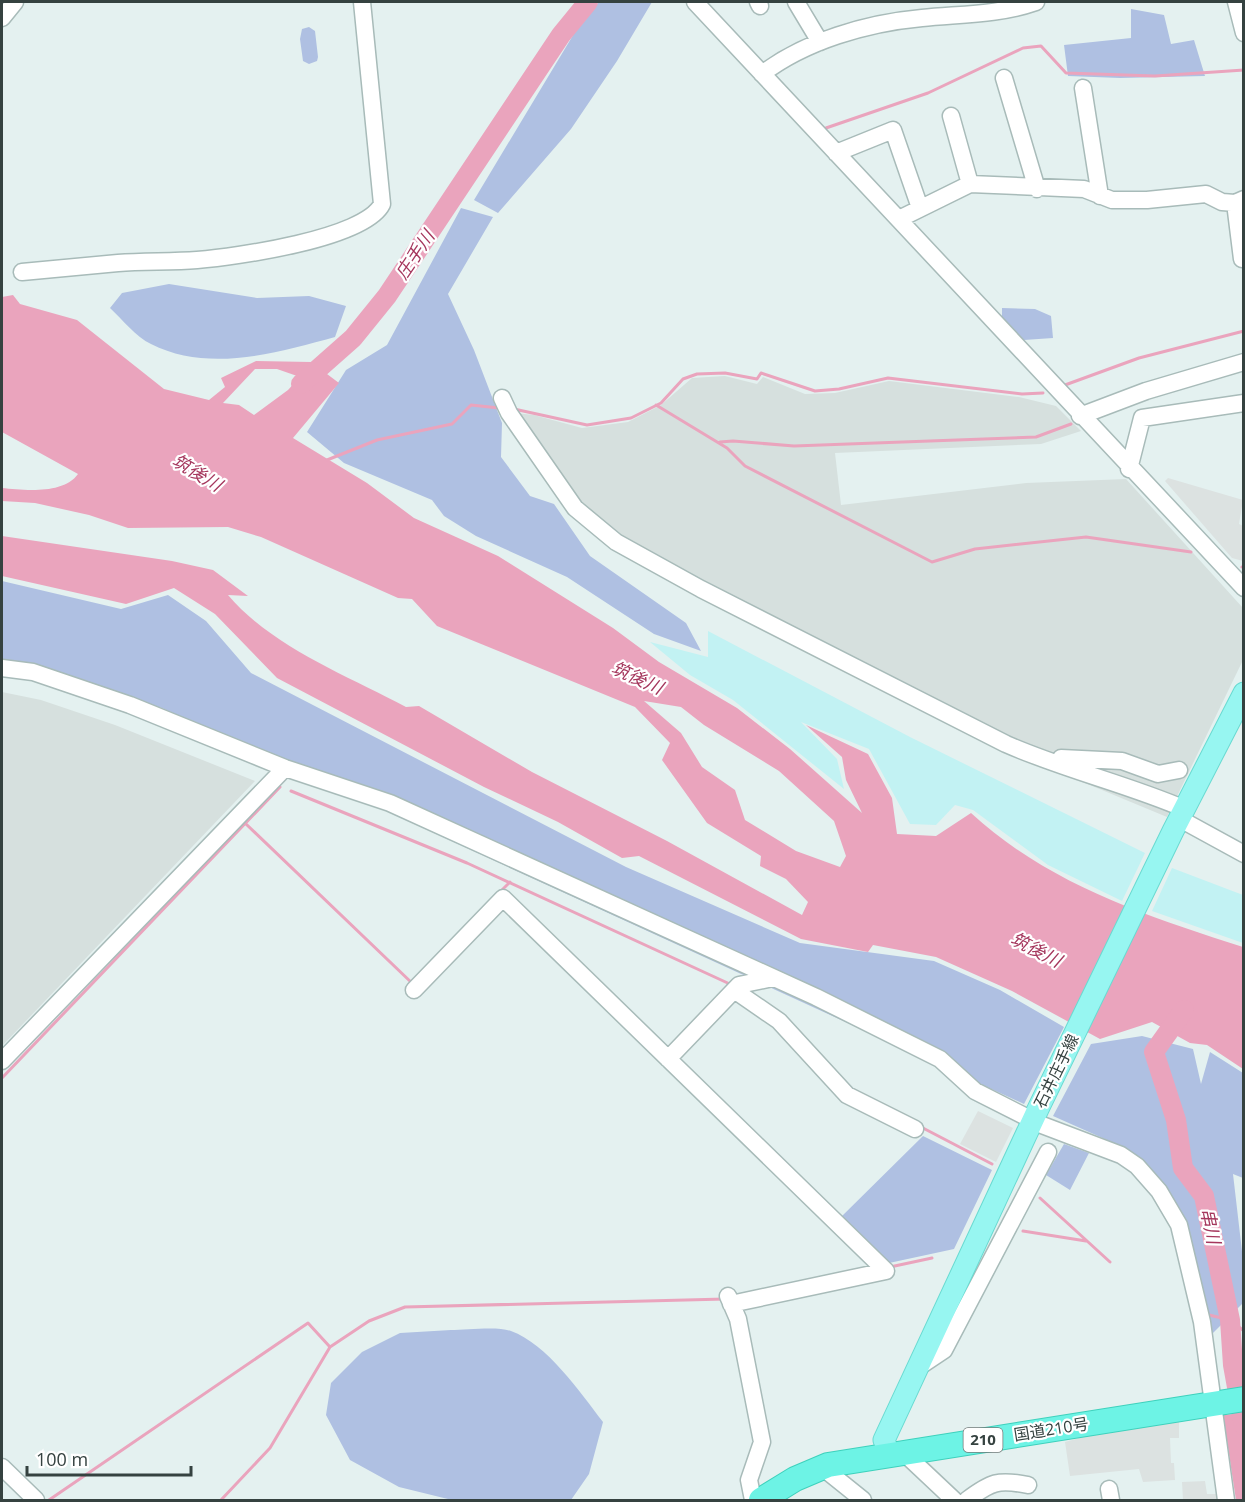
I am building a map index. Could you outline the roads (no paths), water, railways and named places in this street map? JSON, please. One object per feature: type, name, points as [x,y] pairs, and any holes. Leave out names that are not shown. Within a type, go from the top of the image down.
[{"type":"highway","name":"国道210号","points":[[761,1500],[795,1479],[822,1467],[896,1453],[1244,1399]]},
{"type":"main road","name":"石井庄手線","points":[[896,1453],[884,1440],[916,1369],[1036,1114],[1179,820],[1244,693]]},
{"type":"street","points":[[2,18],[15,2]]},
{"type":"street","points":[[22,272],[120,263],[198,260],[284,247],[321,238],[362,222],[378,212],[382,204],[362,2]]},
{"type":"street","points":[[695,2],[1129,469],[1244,588]]},
{"type":"street","points":[[796,2],[820,42]]},
{"type":"street","points":[[762,74],[783,58],[820,42],[886,23],[992,13],[1036,2]]},
{"type":"street","points":[[1236,2],[1244,33]]},
{"type":"street","points":[[1004,78],[1037,189]]},
{"type":"street","points":[[1083,88],[1100,195]]},
{"type":"street","points":[[951,116],[970,184]]},
{"type":"street","points":[[836,153],[893,129],[920,208]]},
{"type":"street","points":[[899,219],[970,184],[1037,189],[1084,189],[1112,200],[1147,200],[1206,195],[1222,202],[1239,201],[1242,259]]},
{"type":"street","points":[[1142,404],[1244,362]]},
{"type":"street","points":[[1080,416],[1142,404],[1244,403]]},
{"type":"street","points":[[1129,469],[1142,404]]},
{"type":"street","points":[[505,405],[575,508],[616,542],[819,650],[1037,757],[1128,786],[1179,820],[1244,854]]},
{"type":"street","points":[[4,671],[33,672],[130,705],[285,768],[390,803],[773,978],[940,1059],[975,1091],[1036,1114],[1121,1155],[1137,1166],[1159,1191],[1179,1225],[1202,1322],[1226,1500]]},
{"type":"street","points":[[1037,757],[1122,761],[1158,774],[1179,770]]},
{"type":"street","points":[[2,1061],[285,768]]},
{"type":"street","points":[[414,990],[503,898],[883,1268],[729,1300],[738,1319],[762,1442],[749,1480],[753,1500]]},
{"type":"street","points":[[668,1059],[736,987],[773,978]]},
{"type":"street","points":[[736,987],[779,1022],[847,1095],[915,1129]]},
{"type":"street","points":[[916,1369],[944,1350],[1048,1152]]},
{"type":"street","points":[[896,1453],[954,1500]]},
{"type":"street","points":[[2,1467],[36,1500]]},
{"type":"street","points":[[822,1467],[863,1500]]},
{"type":"street","points":[[967,1500],[985,1486],[999,1481],[1028,1485]]},
{"type":"water","name":"筑後川","points":[[13,295],[20,304],[77,320],[164,389],[209,400],[225,387],[221,378],[256,361],[311,362],[339,383],[293,438],[367,483],[414,518],[498,556],[613,628],[659,662],[737,708],[790,749],[862,813],[846,780],[842,757],[806,725],[868,754],[892,798],[897,834],[936,836],[971,813],[1032,860],[1065,878],[1135,910],[1243,947],[1243,1069],[1207,1045],[1190,1043],[1152,1022],[1100,1039],[1012,991],[936,957],[873,945],[868,952],[801,939],[639,856],[622,858],[558,822],[484,787],[277,678],[215,614],[174,588],[126,604],[2,576],[2,536],[172,561],[213,570],[248,596],[228,595],[246,613],[266,630],[311,659],[406,707],[419,706],[532,772],[667,841],[802,915],[808,902],[786,879],[760,866],[761,856],[707,823],[662,760],[670,743],[635,707],[437,626],[412,599],[398,598],[261,537],[228,527],[128,528],[89,515],[35,503],[2,501],[2,488],[42,490],[53,488],[71,481],[78,474],[2,432],[2,297]],"holes":[[[255,369],[277,369],[300,377],[288,390],[254,415],[239,405],[223,403]],[[644,701],[681,707],[704,725],[779,771],[834,821],[846,856],[840,867],[796,851],[745,820],[735,790],[702,767],[681,733]]]},
{"type":"water","points":[[1243,1413],[1243,1500],[1236,1500],[1223,1415]]},
{"type":"waterway","name":"庄手川","points":[[301,384],[353,338],[387,296],[561,35],[588,2]]},
{"type":"waterway","points":[[826,128],[928,93],[1023,48],[1041,46],[1066,73],[1155,76],[1244,70]]},
{"type":"waterway","points":[[1065,385],[1139,358],[1244,331]]},
{"type":"waterway","points":[[514,409],[587,425],[631,418],[661,403],[683,379],[697,374],[725,373],[757,379],[761,373],[815,391],[839,389],[888,378],[1022,394],[1043,393]]},
{"type":"waterway","points":[[327,460],[377,440],[452,424],[471,405],[499,408]]},
{"type":"waterway","points":[[656,405],[727,448],[745,466],[932,562],[975,549],[1086,537],[1191,552]]},
{"type":"waterway","points":[[720,442],[794,446],[1036,437],[1071,424]]},
{"type":"waterway","points":[[2,1078],[280,787]]},
{"type":"waterway","points":[[291,791],[467,863],[732,985]]},
{"type":"waterway","points":[[246,824],[413,984]]},
{"type":"waterway","points":[[500,892],[510,882]]},
{"type":"waterway","name":"串川","points":[[1184,1010],[1154,1052],[1176,1120],[1183,1168],[1204,1196],[1230,1320],[1233,1365],[1244,1426]]},
{"type":"waterway","points":[[921,1127],[992,1164]]},
{"type":"waterway","points":[[1040,1198],[1110,1262]]},
{"type":"waterway","points":[[1023,1231],[1086,1241]]},
{"type":"waterway","points":[[890,1267],[932,1258]]},
{"type":"waterway","points":[[221,1500],[270,1448],[330,1347],[369,1321],[405,1307],[725,1299]]},
{"type":"waterway","name":"串川","points":[[1205,1314],[1230,1320],[1244,1331]]},
{"type":"waterway","points":[[49,1500],[308,1323],[330,1347]]}]
